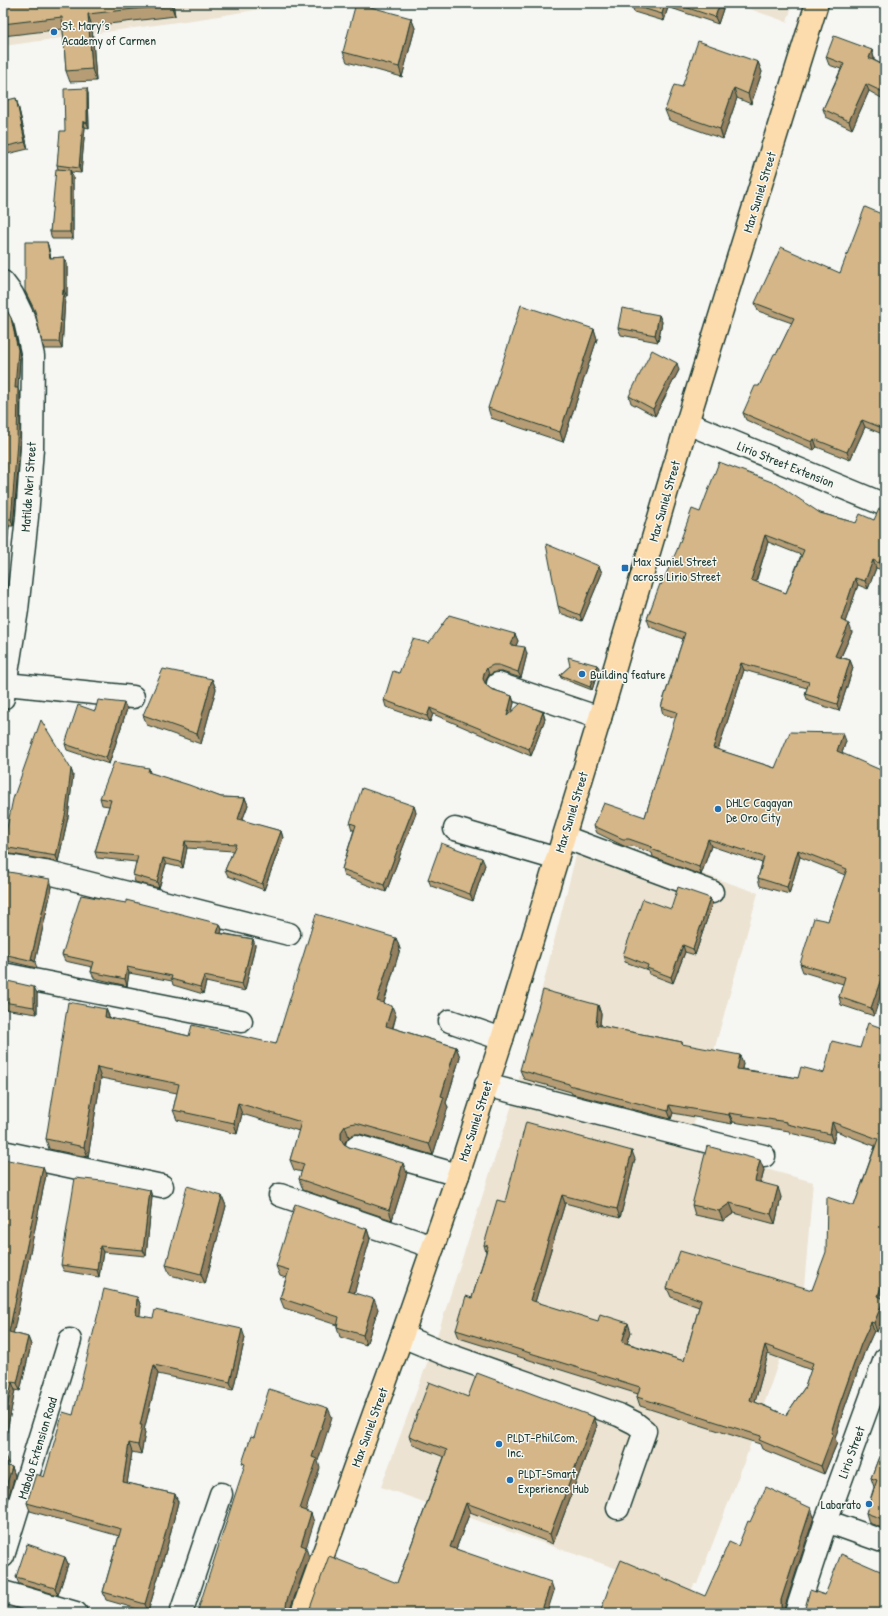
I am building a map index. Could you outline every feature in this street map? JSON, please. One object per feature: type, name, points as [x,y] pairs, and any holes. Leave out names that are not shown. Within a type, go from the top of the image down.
[{"type":"main road","name":"Max Suniel Street","points":[[302,1613],[402,1336],[458,1175],[502,1039],[600,718],[687,423],[817,3]]},
{"type":"street","name":"Matilde Neri Street","points":[[4,691],[27,517],[32,448],[33,356],[25,321],[6,291]]},
{"type":"street","name":"Lirio Street Extension","points":[[687,423],[885,505]]},
{"type":"street","points":[[498,684],[600,718]]},
{"type":"street","points":[[4,691],[133,697]]},
{"type":"street","points":[[455,828],[557,859]]},
{"type":"street","points":[[564,837],[712,892]]},
{"type":"street","points":[[3,865],[45,872],[289,934]]},
{"type":"street","points":[[3,974],[240,1021]]},
{"type":"street","points":[[450,1021],[502,1039]]},
{"type":"street","points":[[486,1085],[764,1156]]},
{"type":"street","points":[[357,1146],[458,1175]]},
{"type":"street","points":[[3,1152],[162,1186]]},
{"type":"street","points":[[280,1195],[433,1247]]},
{"type":"street","points":[[402,1336],[443,1353],[619,1415],[635,1423],[645,1431],[618,1508]]},
{"type":"street","name":"Mabolo Extension Road","points":[[3,1556],[70,1340]]},
{"type":"street","name":"Lirio Street","points":[[796,1613],[826,1521],[885,1359]]},
{"type":"street","points":[[181,1613],[222,1494]]},
{"type":"street","points":[[826,1521],[885,1542]]},
{"type":"street","points":[[3,1592],[76,1613]]},
{"type":"shaded area","name":"St. Mary’s Academy of Carmen","points":[[3,3],[297,3],[206,18],[3,46]]},
{"type":"shaded area","points":[[733,3],[793,3],[787,22]]},
{"type":"shaded area","points":[[582,832],[758,893],[687,1147],[813,1182],[804,1287],[746,1457],[697,1584],[694,1584],[690,1594],[381,1487],[435,1342],[513,1102]]},
{"type":"building","points":[[3,3],[171,3],[171,5],[88,14],[92,69],[66,71],[62,17],[3,24]]},
{"type":"building","points":[[356,3],[411,18],[399,67],[343,52]]},
{"type":"building","points":[[632,3],[665,3],[662,14],[632,5]]},
{"type":"building","points":[[673,3],[720,3],[715,17]]},
{"type":"building","points":[[834,36],[872,50],[869,58],[885,66],[885,93],[866,84],[849,121],[823,109],[844,64],[826,57]]},
{"type":"building","points":[[698,41],[758,62],[748,94],[734,88],[720,129],[665,110],[674,85],[682,87]]},
{"type":"building","points":[[87,88],[87,123],[83,121],[79,168],[57,165],[60,131],[65,131],[64,89]]},
{"type":"building","points":[[16,98],[25,142],[3,147],[3,101]]},
{"type":"building","points":[[56,169],[70,170],[70,232],[50,232]]},
{"type":"building","points":[[865,207],[884,215],[885,212],[885,429],[862,420],[847,452],[814,439],[812,442],[743,413],[755,386],[759,386],[774,354],[777,353],[794,318],[755,303],[781,247],[840,273]]},
{"type":"building","points":[[25,242],[47,242],[50,258],[64,257],[64,290],[59,342],[42,342],[35,311],[25,291]]},
{"type":"building","points":[[521,305],[594,329],[560,432],[488,408]]},
{"type":"building","points":[[622,308],[659,315],[655,335],[618,328]]},
{"type":"building","points":[[3,311],[7,311],[11,318],[18,350],[15,388],[18,388],[17,441],[12,509],[11,519],[6,519],[3,548]]},
{"type":"building","points":[[652,350],[677,363],[653,409],[629,396]]},
{"type":"building","points":[[719,462],[777,484],[820,513],[856,523],[860,514],[874,520],[879,509],[885,509],[885,556],[882,555],[879,563],[873,560],[865,581],[855,578],[841,620],[849,624],[835,656],[850,660],[837,704],[805,694],[809,682],[741,663],[713,748],[775,768],[790,732],[843,733],[837,751],[883,771],[885,767],[885,967],[871,1008],[839,997],[845,977],[800,964],[814,918],[828,921],[847,869],[798,850],[787,887],[758,878],[764,857],[708,839],[699,867],[651,849],[652,847],[629,839],[623,839],[594,826],[604,803],[645,817],[677,712],[661,707],[685,633],[647,619],[660,584],[661,585],[677,550],[692,509],[700,512]],"holes":[[[765,535],[804,550],[786,593],[751,580]]]},
{"type":"building","points":[[546,544],[599,566],[580,615],[558,606]]},
{"type":"building","points":[[3,567],[4,567],[3,590]]},
{"type":"building","points":[[449,615],[515,634],[511,645],[525,647],[518,672],[499,665],[493,665],[487,668],[483,679],[486,685],[491,689],[512,696],[507,716],[521,703],[543,712],[529,749],[430,708],[427,716],[384,700],[393,671],[399,673],[413,639],[429,643]]},
{"type":"building","name":"Building feature","points":[[568,657],[597,665],[590,687],[560,675],[570,666]]},
{"type":"building","points":[[163,669],[212,679],[197,734],[143,715]]},
{"type":"building","points":[[98,700],[124,703],[106,758],[65,744],[78,705],[95,711]]},
{"type":"building","points":[[41,720],[71,769],[66,811],[56,856],[3,847],[13,799]]},
{"type":"building","points":[[114,762],[149,768],[148,772],[221,797],[245,798],[238,819],[281,831],[262,884],[225,870],[236,844],[185,841],[181,862],[163,858],[157,882],[133,875],[138,856],[95,852],[111,800],[100,798]]},
{"type":"building","points":[[362,788],[414,806],[384,885],[342,869],[356,825],[350,823]]},
{"type":"building","points":[[441,843],[482,858],[470,894],[428,879]]},
{"type":"building","points":[[3,871],[50,879],[31,959],[34,961],[3,954]]},
{"type":"building","points":[[678,887],[710,898],[693,949],[683,945],[671,977],[647,968],[648,965],[623,955],[643,899],[671,909]]},
{"type":"building","points":[[81,895],[126,903],[126,900],[220,924],[217,933],[253,939],[242,984],[204,976],[200,987],[171,979],[172,976],[127,967],[125,979],[91,972],[94,962],[62,955]]},
{"type":"building","points":[[316,914],[396,938],[377,1001],[392,1006],[386,1026],[456,1047],[441,1096],[444,1097],[429,1144],[356,1123],[345,1126],[341,1132],[341,1139],[344,1144],[349,1147],[403,1163],[389,1210],[299,1179],[304,1164],[290,1160],[301,1122],[238,1103],[234,1123],[173,1110],[179,1084],[97,1067],[84,1147],[46,1139],[68,1002],[106,1009],[105,1017],[189,1036],[192,1025],[276,1044]]},
{"type":"building","points":[[3,980],[34,987],[34,1007],[3,1002]]},
{"type":"building","points":[[543,990],[598,1005],[596,1025],[740,1055],[737,1069],[798,1078],[801,1067],[824,1073],[832,1041],[860,1048],[868,1023],[885,1029],[885,1274],[878,1296],[884,1299],[874,1323],[871,1322],[861,1344],[839,1406],[831,1433],[833,1434],[821,1466],[759,1440],[761,1436],[637,1397],[640,1387],[456,1330],[466,1296],[472,1298],[488,1246],[484,1245],[497,1200],[505,1202],[526,1122],[632,1151],[617,1209],[562,1195],[530,1300],[598,1321],[600,1314],[628,1323],[622,1342],[684,1361],[701,1300],[667,1288],[680,1251],[812,1290],[826,1252],[827,1197],[854,1206],[878,1139],[832,1122],[830,1134],[787,1124],[787,1122],[729,1113],[729,1115],[669,1105],[668,1111],[569,1085],[520,1070]],"holes":[[[765,1345],[813,1363],[805,1387],[786,1415],[750,1400]]]},
{"type":"building","points":[[707,1146],[760,1160],[755,1181],[778,1187],[771,1214],[730,1203],[719,1211],[692,1205]]},
{"type":"building","points":[[3,1159],[43,1167],[9,1332],[28,1337],[17,1383],[12,1382],[3,1429]]},
{"type":"building","points":[[75,1178],[111,1182],[150,1190],[143,1250],[100,1246],[97,1270],[61,1265]]},
{"type":"building","points":[[187,1186],[222,1196],[201,1274],[166,1265]]},
{"type":"building","points":[[295,1204],[367,1229],[348,1291],[374,1299],[363,1335],[337,1327],[339,1317],[280,1298],[289,1270],[276,1266]]},
{"type":"building","points":[[104,1289],[137,1297],[136,1315],[153,1318],[155,1310],[242,1329],[230,1382],[154,1365],[140,1425],[142,1425],[138,1445],[129,1443],[123,1482],[175,1494],[145,1604],[103,1592],[121,1529],[27,1503],[36,1474],[44,1477],[63,1412],[73,1415]]},
{"type":"building","points":[[477,1373],[594,1417],[550,1534],[466,1503],[450,1547],[551,1582],[541,1613],[307,1613],[329,1556],[397,1583],[447,1450],[409,1436],[429,1382],[468,1397]]},
{"type":"building","points":[[269,1389],[328,1408],[312,1457],[317,1459],[300,1509],[311,1513],[301,1545],[306,1547],[287,1600],[286,1606],[291,1613],[197,1613],[245,1464],[242,1463],[251,1436],[254,1437]]},
{"type":"building","points":[[885,1441],[885,1520],[866,1513],[877,1480],[871,1478]]},
{"type":"building","points":[[3,1465],[12,1467],[3,1496]]},
{"type":"building","points":[[766,1487],[811,1508],[781,1600],[781,1607],[785,1613],[600,1613],[621,1560],[705,1596],[729,1542],[738,1546],[748,1521],[750,1522]]},
{"type":"building","points":[[27,1544],[65,1557],[55,1588],[16,1577]]},
{"type":"building","points":[[841,1554],[885,1573],[885,1613],[801,1613],[805,1608],[810,1590],[825,1595]]},
{"type":"place","name":"St. Mary’s Academy of Carmen","points":[[54,32]]},
{"type":"place","name":"Max Suniel Street across Lirio Street","points":[[625,568]]},
{"type":"place","name":"Building feature","points":[[582,674]]},
{"type":"place","name":"DHLC Cagayan De Oro City","points":[[718,809]]},
{"type":"place","name":"PLDT-PhilCom, Inc.","points":[[499,1444]]},
{"type":"place","name":"PLDT-Smart Experience Hub","points":[[510,1480]]},
{"type":"place","name":"Labarato","points":[[869,1504]]}]
